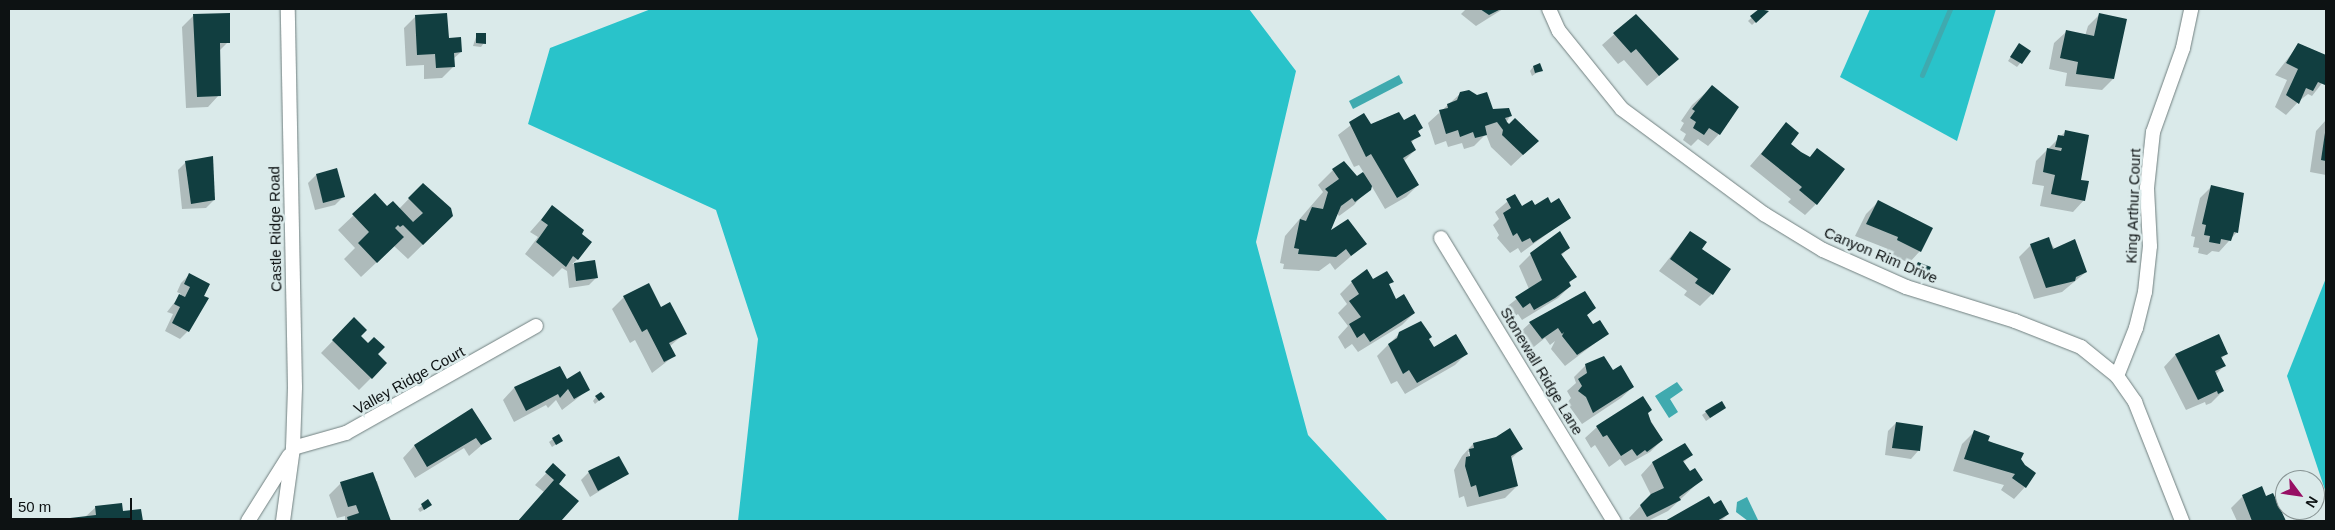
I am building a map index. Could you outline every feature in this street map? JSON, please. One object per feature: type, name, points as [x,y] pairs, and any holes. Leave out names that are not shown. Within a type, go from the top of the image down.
[{"type":"street","name":"Castle Ridge Road","points":[[283,521],[294,448],[288,9]]},
{"type":"street","name":"Canyon Rim Drive","points":[[1549,9],[1559,31],[1622,109],[1764,214],[1823,250],[1906,287],[2014,321],[2081,347],[2117,376],[2135,402],[2182,521]]},
{"type":"street","name":"King Arthur Court","points":[[2117,376],[2136,328],[2145,292],[2150,246],[2147,188],[2153,132],[2182,48],[2190,9]]},
{"type":"street","name":"Stonewall Ridge Lane","points":[[1441,238],[1614,521]]},
{"type":"street","name":"Valley Ridge Court","points":[[294,448],[346,434],[536,326]]},
{"type":"street","points":[[248,521],[294,448]]},
{"type":"shaded area","points":[[651,9],[1249,9],[1296,71],[1256,242],[1308,435],[1388,521],[738,521],[758,339],[716,210],[528,124],[550,48]]},
{"type":"shaded area","points":[[1870,9],[1996,9],[1957,141],[1840,77]]},
{"type":"shaded area","points":[[1399,75],[1403,83],[1353,109],[1349,101]]},
{"type":"shaded area","points":[[2326,278],[2326,493],[2325,470],[2318,470],[2287,376]]},
{"type":"shaded area","points":[[1677,382],[1683,390],[1670,399],[1678,412],[1669,418],[1655,396]]},
{"type":"shaded area","points":[[1747,497],[1758,520],[1748,521],[1736,512],[1737,502]]},
{"type":"building","points":[[1480,9],[1501,9],[1489,15]]},
{"type":"building","points":[[1759,9],[1769,11],[1756,23],[1750,16]]},
{"type":"building","points":[[230,13],[230,43],[220,43],[221,96],[197,97],[193,14]]},
{"type":"building","points":[[447,13],[449,38],[461,37],[462,52],[454,53],[455,67],[436,68],[435,54],[417,55],[415,15]]},
{"type":"building","points":[[2099,13],[2127,19],[2114,79],[2076,74],[2078,62],[2060,58],[2066,30],[2094,36]]},
{"type":"building","points":[[1636,14],[1679,59],[1659,76],[1636,49],[1631,53],[1613,33]]},
{"type":"building","points":[[476,33],[486,33],[486,44],[476,43]]},
{"type":"building","points":[[2019,43],[2031,51],[2022,64],[2010,57]]},
{"type":"building","points":[[2298,43],[2326,55],[2325,85],[2318,82],[2313,91],[2306,88],[2299,104],[2286,95],[2298,69],[2286,63]]},
{"type":"building","points":[[1540,63],[1543,71],[1535,73],[1533,66]]},
{"type":"building","points":[[1712,85],[1739,107],[1720,135],[1709,128],[1704,135],[1693,128],[1696,122],[1690,118],[1695,111],[1692,109]]},
{"type":"building","points":[[1469,90],[1477,95],[1487,92],[1493,109],[1509,108],[1512,116],[1505,118],[1507,122],[1509,124],[1515,118],[1539,141],[1523,155],[1502,135],[1503,130],[1497,122],[1485,126],[1487,135],[1475,138],[1473,132],[1460,137],[1458,130],[1446,134],[1439,110],[1448,108],[1447,104],[1457,100],[1460,92]]},
{"type":"building","points":[[1399,112],[1404,120],[1415,114],[1423,128],[1418,131],[1421,136],[1411,141],[1416,150],[1403,158],[1419,185],[1397,198],[1371,154],[1366,157],[1349,122],[1364,113],[1371,124]]},
{"type":"building","points":[[1786,122],[1799,133],[1791,144],[1801,152],[1810,157],[1817,148],[1845,169],[1817,205],[1799,190],[1802,187],[1761,154]]},
{"type":"building","points":[[2326,126],[2326,161],[2321,160]]},
{"type":"building","points":[[2065,130],[2089,135],[2081,180],[2089,181],[2085,201],[2051,194],[2055,175],[2043,172],[2047,148],[2061,151],[2062,148],[2055,147],[2058,135],[2064,136]]},
{"type":"building","points":[[213,156],[215,200],[191,204],[185,161]]},
{"type":"building","points":[[1344,161],[1357,176],[1363,172],[1372,186],[1371,190],[1355,202],[1352,198],[1341,206],[1331,230],[1348,219],[1367,244],[1351,256],[1346,249],[1336,257],[1298,254],[1299,249],[1294,248],[1300,219],[1306,221],[1312,207],[1323,209],[1328,192],[1325,189],[1339,179],[1332,169]]},
{"type":"building","points":[[337,168],[345,197],[323,203],[316,174]]},
{"type":"building","points":[[423,183],[451,208],[453,216],[423,245],[403,225],[400,227],[398,225],[395,228],[404,237],[377,263],[358,243],[369,232],[352,214],[375,193],[387,206],[393,201],[413,222],[423,213],[408,198]]},
{"type":"building","points":[[2211,185],[2244,193],[2238,233],[2234,232],[2231,241],[2221,239],[2220,244],[2209,242],[2210,236],[2204,235],[2206,225],[2202,224]]},
{"type":"building","points":[[1515,194],[1522,206],[1532,200],[1535,205],[1548,197],[1551,203],[1559,198],[1571,218],[1533,243],[1530,238],[1522,242],[1517,233],[1513,236],[1503,213],[1511,208],[1506,199]]},
{"type":"building","points":[[1878,200],[1933,228],[1921,252],[1897,240],[1898,237],[1866,224]]},
{"type":"building","points":[[552,205],[584,230],[582,234],[592,242],[578,260],[573,256],[566,267],[536,242],[548,225],[541,220]]},
{"type":"building","points":[[1560,231],[1570,248],[1561,254],[1577,277],[1569,282],[1571,286],[1555,298],[1534,310],[1530,303],[1523,308],[1515,297],[1542,280],[1530,253]]},
{"type":"building","points":[[1690,231],[1707,242],[1702,249],[1731,269],[1713,295],[1695,283],[1698,279],[1670,259]]},
{"type":"building","points":[[2049,237],[2053,249],[2075,239],[2087,272],[2076,277],[2075,281],[2046,288],[2030,244]]},
{"type":"building","points":[[595,260],[598,278],[576,281],[574,263]]},
{"type":"building","points":[[1918,262],[1931,267],[1927,276],[1914,270]]},
{"type":"building","points":[[1367,269],[1373,279],[1387,271],[1394,282],[1389,284],[1396,299],[1404,294],[1415,313],[1370,342],[1364,333],[1357,338],[1349,324],[1361,317],[1349,301],[1359,294],[1351,281]]},
{"type":"building","points":[[189,273],[210,284],[204,296],[209,298],[189,332],[172,323],[180,307],[174,304],[179,294],[185,297],[190,287],[184,284]]},
{"type":"building","points":[[649,283],[661,307],[670,302],[687,334],[669,343],[676,356],[664,362],[647,329],[642,332],[623,296]]},
{"type":"building","points":[[1585,291],[1596,308],[1587,315],[1593,324],[1600,320],[1609,334],[1577,355],[1562,336],[1564,332],[1562,334],[1558,328],[1542,339],[1529,322]]},
{"type":"building","points":[[354,317],[367,330],[361,336],[368,343],[374,337],[385,347],[378,354],[387,363],[372,379],[332,340]]},
{"type":"building","points":[[1421,321],[1432,337],[1429,339],[1434,347],[1456,334],[1468,354],[1417,383],[1409,370],[1403,374],[1388,344],[1397,338],[1399,332]]},
{"type":"building","points":[[2219,334],[2228,354],[2221,357],[2226,366],[2215,371],[2224,391],[2218,394],[2217,391],[2198,400],[2175,354]]},
{"type":"building","points":[[1604,356],[1613,370],[1621,365],[1634,387],[1593,413],[1586,397],[1578,391],[1582,386],[1578,379],[1587,373],[1585,364]]},
{"type":"building","points":[[560,366],[567,379],[580,371],[590,390],[574,399],[568,389],[560,398],[558,394],[526,411],[514,387]]},
{"type":"building","points":[[601,392],[605,397],[599,401],[595,396]]},
{"type":"building","points":[[1643,396],[1652,410],[1648,413],[1651,422],[1663,440],[1647,452],[1645,450],[1637,456],[1632,449],[1621,456],[1607,435],[1603,437],[1596,426]]},
{"type":"building","points":[[1722,401],[1726,408],[1710,418],[1705,411]]},
{"type":"building","points":[[472,408],[492,439],[481,445],[476,438],[427,467],[414,445]]},
{"type":"building","points":[[1896,422],[1923,426],[1920,451],[1892,448]]},
{"type":"building","points":[[1510,428],[1523,449],[1511,456],[1518,486],[1479,497],[1476,485],[1471,487],[1465,466],[1466,457],[1470,456],[1469,449],[1474,448],[1473,443],[1496,437]]},
{"type":"building","points":[[1974,430],[1990,436],[1988,441],[2024,453],[2021,459],[2025,465],[2036,473],[2026,488],[2012,478],[2015,474],[1964,459]]},
{"type":"building","points":[[559,434],[563,441],[556,445],[552,438]]},
{"type":"building","points":[[1685,443],[1693,455],[1683,461],[1690,471],[1695,468],[1703,480],[1679,497],[1681,500],[1647,517],[1640,505],[1651,494],[1664,488],[1652,462]]},
{"type":"building","points":[[619,456],[629,474],[598,491],[588,471]]},
{"type":"building","points":[[553,463],[566,475],[559,484],[579,501],[561,521],[518,521],[554,480],[545,472]]},
{"type":"building","points":[[373,472],[391,521],[348,521],[347,517],[359,513],[356,505],[348,507],[340,482]]},
{"type":"building","points":[[2262,486],[2266,496],[2273,493],[2275,497],[2275,520],[2286,521],[2252,521],[2242,495]]},
{"type":"building","points":[[1709,496],[1714,504],[1721,500],[1729,514],[1717,521],[1665,521]]},
{"type":"building","points":[[428,499],[432,505],[424,510],[421,504]]},
{"type":"building","points":[[122,503],[123,511],[141,509],[143,521],[70,521],[70,518],[96,515],[95,506]]},
{"type":"waterway","points":[[1922,75],[1950,9]]}]
